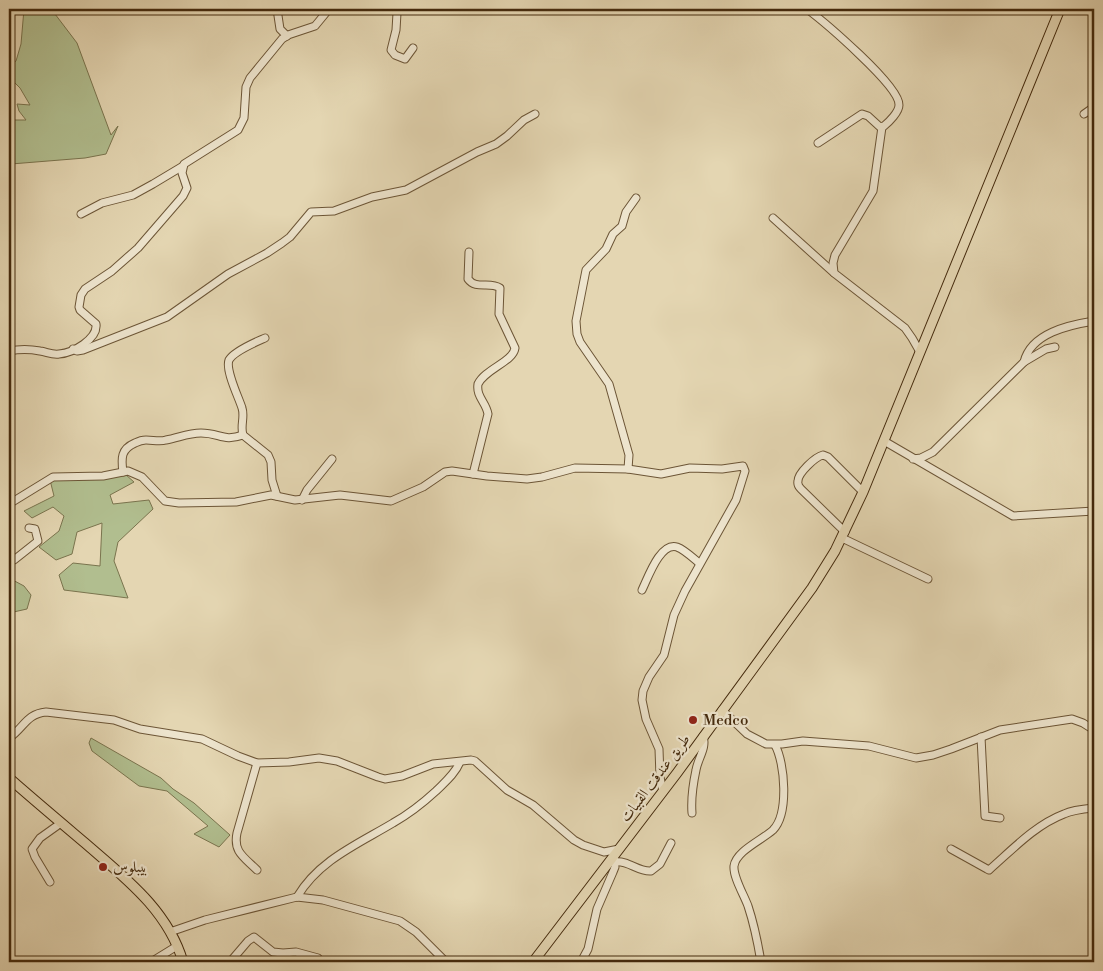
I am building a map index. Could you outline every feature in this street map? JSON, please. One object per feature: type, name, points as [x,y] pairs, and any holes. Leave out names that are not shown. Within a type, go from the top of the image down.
[{"type":"main road","name":"طريق عندقت القبيات","points":[[534,962],[663,792],[827,565],[863,492],[1060,9]]},
{"type":"main road","points":[[10,783],[61,823],[134,886],[153,906],[170,932],[183,962]]},
{"type":"street","points":[[276,9],[280,29],[287,36]]},
{"type":"street","points":[[81,214],[96,206],[133,194],[153,184],[238,130],[244,118],[246,88],[250,78],[279,42],[287,36],[315,26],[329,9]]},
{"type":"street","points":[[400,9],[397,13],[392,50],[395,54],[406,59],[412,48]]},
{"type":"street","points":[[807,9],[827,24],[857,52],[880,76],[897,98],[898,109],[886,126],[882,127]]},
{"type":"street","points":[[1084,114],[1094,107]]},
{"type":"street","points":[[73,349],[83,350],[167,317],[228,274],[267,254],[290,237],[312,212],[334,211],[372,196],[406,190],[477,152],[496,144],[524,120],[535,114]]},
{"type":"street","points":[[818,143],[862,114],[868,116],[882,127]]},
{"type":"street","points":[[834,273],[833,263],[835,255],[873,191],[882,127]]},
{"type":"street","points":[[9,351],[25,349],[60,354],[73,349],[92,336],[96,328],[93,320],[80,310],[81,295],[85,289],[112,271],[138,248],[187,191],[182,173],[183,166]]},
{"type":"street","points":[[628,469],[630,455],[609,384],[580,342],[576,321],[586,270],[606,249],[613,234],[622,226],[626,212],[636,198]]},
{"type":"street","points":[[773,218],[834,273],[905,328],[920,352]]},
{"type":"street","points":[[469,252],[468,279],[477,285],[494,285],[500,288],[499,314],[515,348],[512,356],[484,376],[478,384],[479,397],[486,407],[488,414],[473,474]]},
{"type":"street","points":[[1024,362],[1028,350],[1041,339],[1063,328],[1094,321]]},
{"type":"street","points":[[265,338],[234,355],[228,362],[243,411],[241,430],[243,435],[268,456],[271,462],[272,480],[277,496]]},
{"type":"street","points":[[913,460],[933,452],[1024,362],[1046,349],[1056,348]]},
{"type":"street","points":[[123,472],[123,452],[129,446],[142,440],[166,440],[195,433],[231,439],[243,435]]},
{"type":"street","points":[[884,441],[913,460],[1013,516],[1094,511]]},
{"type":"street","points":[[863,492],[828,457],[823,455],[815,458],[798,478],[800,489],[843,535],[928,579]]},
{"type":"street","points":[[302,500],[307,490],[332,459]]},
{"type":"street","points":[[9,504],[48,478],[67,475],[103,476],[123,472],[132,472],[142,477],[161,498],[172,503],[236,502],[267,496],[302,500],[340,495],[391,501],[424,487],[448,471],[534,478],[571,469],[628,469],[661,474],[690,468],[722,469],[742,466],[745,471],[736,500],[700,563],[674,615],[664,654],[649,677],[643,691],[642,700],[646,719],[660,748],[660,771],[663,792]]},
{"type":"street","points":[[9,559],[14,560],[38,541],[34,529],[29,528]]},
{"type":"street","points":[[642,590],[658,557],[666,548],[678,548],[700,563]]},
{"type":"street","points":[[722,710],[756,740],[766,744],[803,741],[869,746],[916,758],[933,755],[1000,730],[1067,720],[1078,720],[1094,730]]},
{"type":"street","points":[[9,738],[30,718],[36,714],[46,712],[114,720],[140,729],[202,739],[257,763],[289,762],[319,758],[337,761],[385,778],[402,776],[432,764],[471,760],[476,761],[507,790],[533,805],[574,840],[616,855],[623,862],[642,870],[651,871],[660,864],[671,843]]},
{"type":"street","points":[[692,813],[696,768],[705,745],[703,736]]},
{"type":"street","points":[[981,737],[985,816],[1000,818]]},
{"type":"street","points":[[761,962],[748,908],[736,876],[734,864],[739,856],[773,830],[780,818],[784,776],[782,760],[776,744]]},
{"type":"street","points":[[297,897],[309,880],[331,860],[419,806],[450,778],[460,762]]},
{"type":"street","points":[[257,763],[239,824],[236,843],[238,852],[257,870]]},
{"type":"street","points":[[951,849],[989,870],[1019,843],[1054,818],[1066,813],[1094,808]]},
{"type":"street","points":[[50,882],[34,857],[32,849],[40,838],[61,823]]},
{"type":"street","points":[[582,962],[589,944],[597,909],[613,872],[616,855]]},
{"type":"street","points":[[170,932],[205,920],[297,897],[333,902],[400,921],[416,932],[446,962]]},
{"type":"street","points":[[230,962],[248,940],[254,937],[273,952],[300,952],[318,958],[321,962]]},
{"type":"street","points":[[151,962],[177,946]]},
{"type":"green space","points":[[24,9],[47,9],[55,14],[77,43],[111,135],[118,126],[106,154],[85,158],[11,164],[9,159],[9,122],[26,120],[19,111],[17,104],[30,105],[20,88],[9,77],[9,66],[16,61],[21,44]]},
{"type":"green space","points":[[125,474],[134,482],[110,495],[113,504],[149,500],[153,509],[118,542],[114,561],[128,598],[64,590],[59,575],[73,563],[100,566],[102,523],[77,532],[72,554],[56,560],[39,547],[59,531],[64,516],[53,507],[32,518],[24,511],[54,496],[50,480]]},
{"type":"green space","points":[[9,578],[24,586],[31,595],[27,609],[9,613]]},
{"type":"green space","points":[[91,738],[161,778],[173,789],[194,803],[230,835],[219,847],[194,834],[208,826],[167,791],[139,786],[92,751],[89,743]]},
{"type":"place","name":"Medco","points":[[693,720]]},
{"type":"place","name":"بيبلوس","points":[[103,867]]}]
